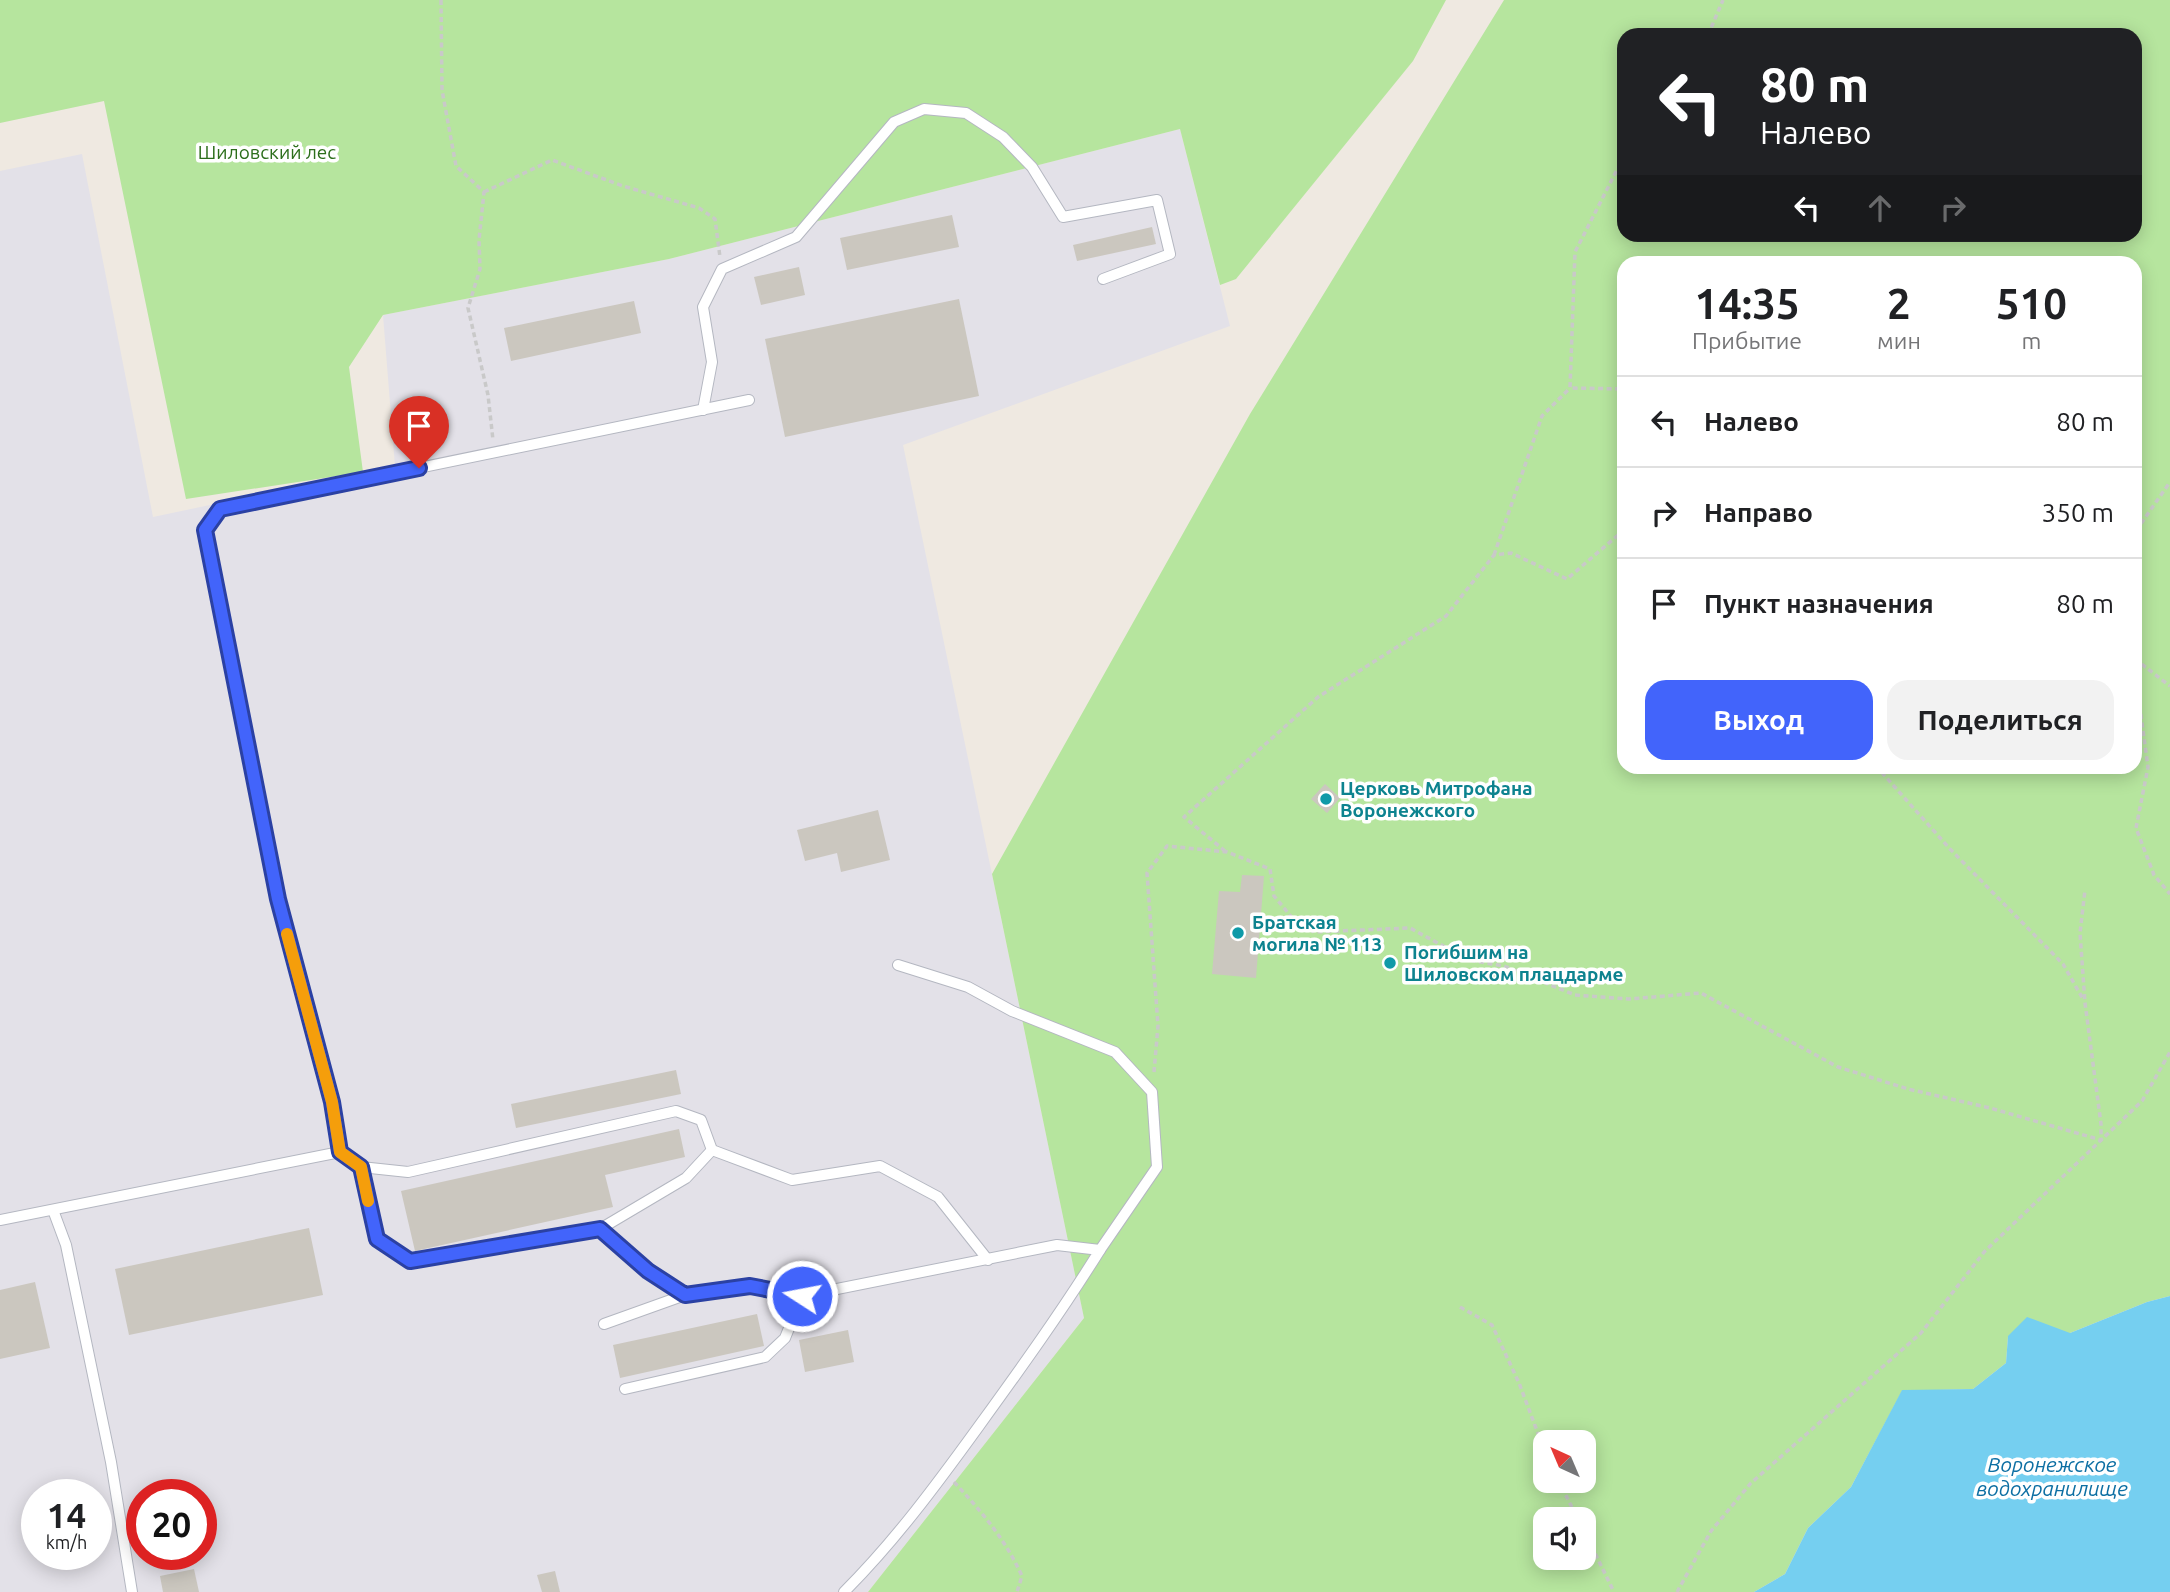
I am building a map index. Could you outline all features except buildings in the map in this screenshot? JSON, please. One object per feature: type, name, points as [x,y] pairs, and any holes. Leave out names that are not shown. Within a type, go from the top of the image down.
[{"type":"lane","points":[[703,410],[712,362],[703,307],[722,269],[796,237],[894,122],[924,109],[965,113],[1003,137],[1032,167],[1063,217],[1157,200],[1170,254],[1103,279]]},
{"type":"lane","points":[[749,400],[220,509],[205,530],[278,899],[332,1102],[340,1152],[361,1167],[408,1172],[676,1111],[701,1121],[712,1150],[792,1180],[880,1166],[938,1197],[988,1260]]},
{"type":"lane","points":[[844,1592],[881,1555],[945,1473],[1060,1315],[1100,1250],[1157,1167],[1152,1092],[1115,1052],[1012,1011],[968,987],[898,965]]},
{"type":"lane","points":[[361,1167],[377,1239],[410,1261],[600,1229],[686,1178],[712,1150]]},
{"type":"lane","points":[[0,1220],[340,1152]]},
{"type":"lane","points":[[53,1210],[66,1245],[111,1462],[132,1592]]},
{"type":"lane","points":[[600,1229],[648,1271],[685,1295]]},
{"type":"lane","points":[[604,1324],[685,1295],[750,1286],[802,1296],[1057,1245],[1100,1250]]},
{"type":"lane","points":[[625,1389],[765,1357],[785,1338],[802,1296]]},
{"type":"path","points":[[441,0],[442,90],[456,166],[484,192]]},
{"type":"path","points":[[1710,28],[1723,0]]},
{"type":"path","points":[[484,192],[552,159],[623,186],[699,208],[715,219],[722,269]]},
{"type":"path","points":[[1227,852],[1184,817],[1318,697],[1446,616],[1494,555],[1542,416],[1570,388],[1575,252],[1617,170]]},
{"type":"path","points":[[484,192],[479,240],[480,270],[468,308],[488,395],[494,453]]},
{"type":"path","points":[[1570,388],[1617,389]]},
{"type":"path","points":[[2142,522],[2170,482]]},
{"type":"path","points":[[1494,555],[1511,554],[1567,579],[1617,536]]},
{"type":"path","points":[[2142,665],[2170,686]]},
{"type":"path","points":[[2142,723],[2148,767],[2136,828],[2154,874],[2170,894]]},
{"type":"path","points":[[1883,774],[1950,849],[2063,964],[2085,1003]]},
{"type":"path","points":[[1152,1092],[1158,1026],[1147,873],[1167,846],[1227,852],[1270,869],[1274,896],[1294,920],[1314,932],[1410,928],[1469,960],[1504,966],[1575,995],[1629,999],[1681,992],[1701,993],[1838,1067],[1908,1089],[1990,1108],[2101,1140]]},
{"type":"path","points":[[2085,890],[2080,933],[2101,1140]]},
{"type":"path","points":[[1677,1592],[1711,1531],[1751,1483],[1921,1333],[1985,1251],[2142,1101],[2170,1052]]},
{"type":"path","points":[[1460,1307],[1492,1325],[1519,1383],[1537,1430]]},
{"type":"path","points":[[945,1473],[992,1523],[1010,1549],[1022,1576],[1017,1592]]},
{"type":"path","points":[[1596,1555],[1614,1592]]},
{"type":"shaded area","points":[[1180,129],[1230,326],[903,445],[1084,1318],[868,1592],[0,1592],[0,171],[82,154],[153,517],[395,466],[383,315],[669,259]]},
{"type":"green space","name":"Шиловский лес","points":[[0,0],[1446,0],[1413,61],[1236,279],[1220,285],[1180,129],[669,259],[383,315],[349,367],[363,472],[186,499],[104,101],[0,123]]},
{"type":"green space","points":[[1504,0],[2170,0],[2170,1296],[2147,1302],[2070,1333],[2008,1336],[2006,1363],[1973,1389],[1902,1391],[1851,1487],[1808,1528],[1785,1574],[1754,1592],[868,1592],[1084,1318],[992,874],[1250,414]]},
{"type":"water","name":"Воронежское водохранилище","points":[[2170,1296],[2170,1592],[1754,1592],[1785,1574],[1808,1528],[1851,1487],[1902,1390],[1973,1389],[2006,1363],[2008,1336],[2027,1317],[2070,1333],[2147,1302]]},
{"type":"slow traffic","points":[[287,934],[332,1102],[340,1152],[361,1167],[368,1201]]},
{"type":"place","name":"Церковь Митрофана Воронежского","points":[[1326,799]]},
{"type":"place","name":"Братская могила № 113","points":[[1238,933]]},
{"type":"place","name":"Погибшим на Шиловском плацдарме","points":[[1390,963]]},
{"type":"route","points":[[419,468],[220,509],[205,530],[278,899],[332,1102],[340,1152],[361,1167],[377,1239],[410,1261],[600,1229],[648,1271],[685,1295],[750,1286],[802,1296]]}]
